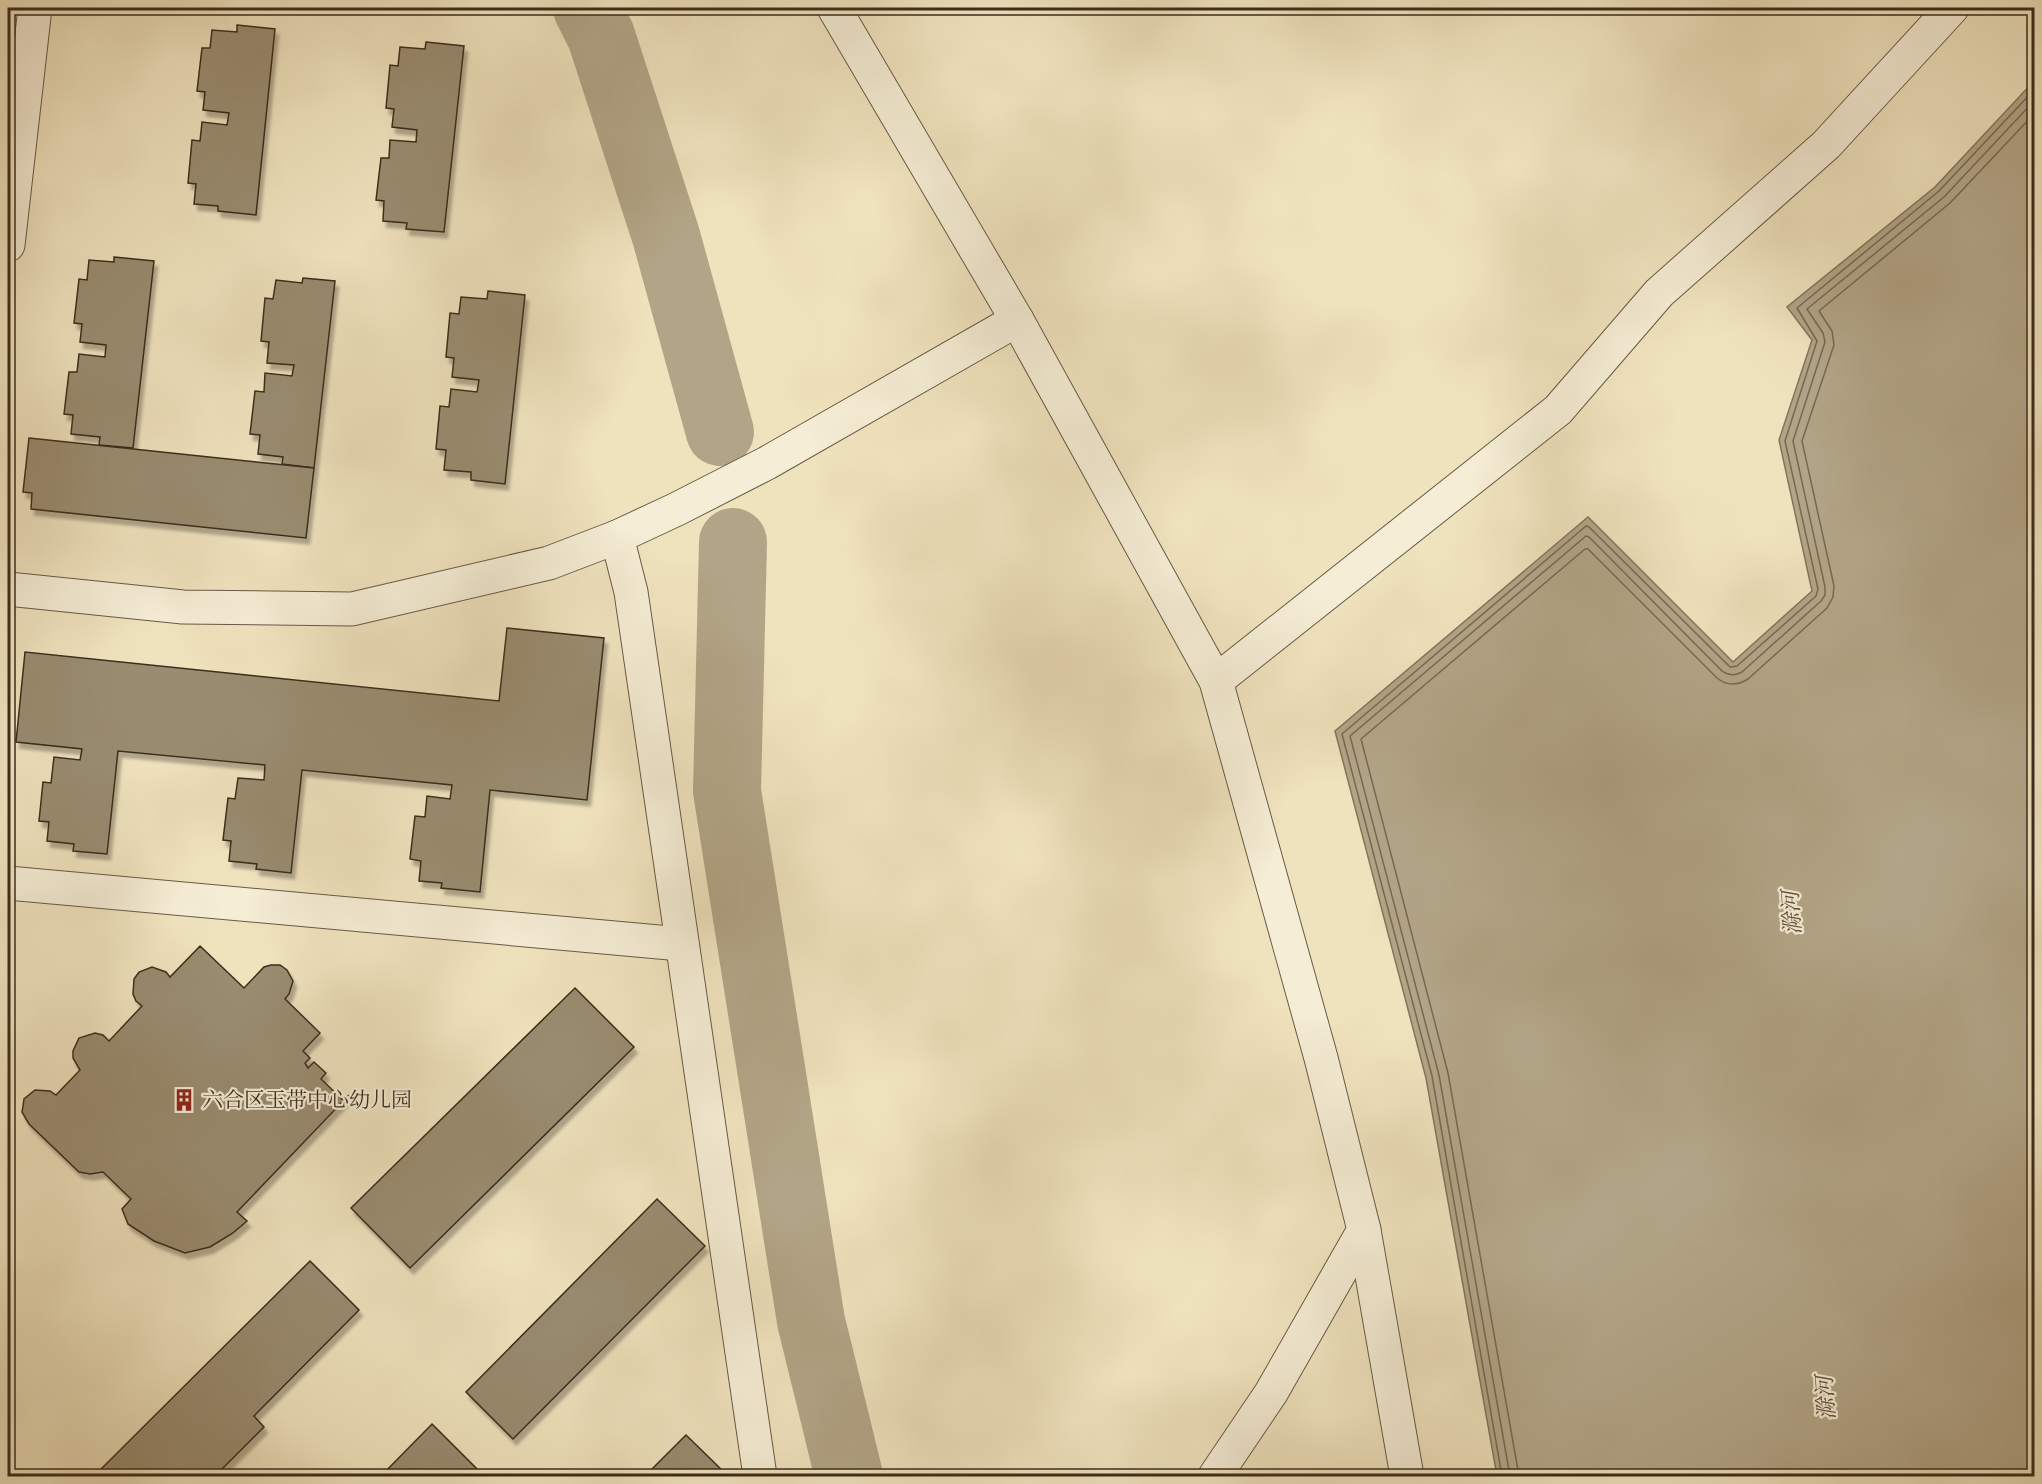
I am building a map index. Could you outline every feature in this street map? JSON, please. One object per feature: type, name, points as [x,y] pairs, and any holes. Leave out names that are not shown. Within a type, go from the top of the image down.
[{"type":"street","points":[[8,245],[35,8]]},
{"type":"street","points":[[834,8],[1017,320],[1216,681],[1321,1058],[1364,1230],[1407,1476]]},
{"type":"street","points":[[1216,681],[1558,411],[1659,293],[1826,145],[1952,8]]},
{"type":"street","points":[[8,589],[183,607],[352,609],[549,563],[617,537],[766,463],[1017,320]]},
{"type":"street","points":[[617,537],[632,592],[681,944],[760,1476]]},
{"type":"street","points":[[8,884],[681,944]]},
{"type":"street","points":[[1215,1476],[1270,1393],[1364,1230]]},
{"type":"water","name":"滁河","points":[[2034,81],[2034,1476],[1497,1476],[1426,1078],[1335,731],[1588,517],[1733,662],[1812,591],[1779,440],[1812,340],[1787,307],[1935,187]]},
{"type":"building","points":[[237,25],[275,29],[256,215],[218,211],[218,206],[194,204],[196,184],[188,183],[192,140],[200,141],[202,122],[227,125],[229,113],[203,110],[205,92],[197,91],[202,48],[210,48],[212,30],[237,32]]},
{"type":"building","points":[[426,42],[464,46],[444,232],[406,229],[407,223],[383,221],[384,201],[376,200],[381,158],[389,158],[390,140],[416,142],[417,130],[392,127],[394,109],[386,108],[390,65],[398,66],[400,47],[425,49]]},
{"type":"building","points":[[114,257],[154,261],[133,448],[99,445],[100,437],[71,434],[73,415],[64,414],[69,372],[77,372],[79,354],[105,357],[106,345],[80,342],[82,324],[74,323],[79,279],[87,280],[89,260],[114,262]]},
{"type":"building","points":[[303,278],[335,281],[314,468],[282,464],[283,457],[258,454],[260,435],[250,434],[255,391],[264,392],[265,373],[292,376],[294,365],[267,363],[269,342],[261,341],[265,298],[273,299],[276,280],[302,283]]},
{"type":"building","points":[[488,291],[525,295],[505,484],[471,480],[471,472],[444,470],[446,450],[436,449],[440,406],[449,407],[451,389],[477,392],[479,380],[452,377],[454,358],[446,357],[450,313],[459,314],[461,297],[487,299]]},
{"type":"building","points":[[29,438],[314,468],[306,538],[31,509],[32,493],[23,492]]},
{"type":"building","points":[[507,628],[604,638],[587,800],[490,790],[480,892],[441,888],[442,883],[419,881],[421,861],[410,859],[415,816],[425,817],[427,796],[450,799],[452,785],[302,770],[291,873],[256,869],[257,864],[229,861],[231,841],[223,840],[228,798],[235,799],[238,778],[264,780],[265,765],[118,751],[107,854],[73,851],[74,844],[47,841],[49,822],[39,821],[43,782],[51,783],[54,757],[80,760],[82,749],[16,742],[25,652],[499,701]]},
{"type":"building","name":"六合区玉带中心幼儿园","points":[[200,946],[244,988],[264,967],[280,965],[287,970],[293,981],[285,999],[320,1033],[303,1051],[310,1058],[305,1063],[308,1068],[314,1062],[326,1073],[321,1079],[343,1100],[349,1095],[237,1212],[247,1221],[210,1247],[185,1253],[154,1241],[128,1224],[122,1209],[131,1199],[103,1172],[90,1174],[79,1172],[29,1124],[22,1112],[24,1099],[35,1090],[50,1091],[56,1095],[80,1070],[73,1058],[73,1051],[79,1038],[95,1033],[103,1035],[109,1041],[142,1006],[133,994],[134,979],[139,972],[152,967],[166,972],[170,977]]},
{"type":"building","points":[[575,988],[634,1047],[410,1268],[351,1208]]},
{"type":"building","points":[[657,1199],[705,1246],[513,1439],[466,1392]]},
{"type":"building","points":[[310,1261],[359,1310],[254,1416],[264,1427],[215,1476],[94,1476]]},
{"type":"building","points":[[432,1424],[480,1472],[475,1476],[381,1476]]},
{"type":"building","points":[[686,1435],[728,1476],[645,1476]]},
{"type":"waterway","points":[[587,8],[601,36],[666,236],[720,432]]},
{"type":"waterway","points":[[733,542],[727,791],[811,1321],[849,1476]]},
{"type":"place","name":"六合区玉带中心幼儿园","points":[[184,1100]]}]
